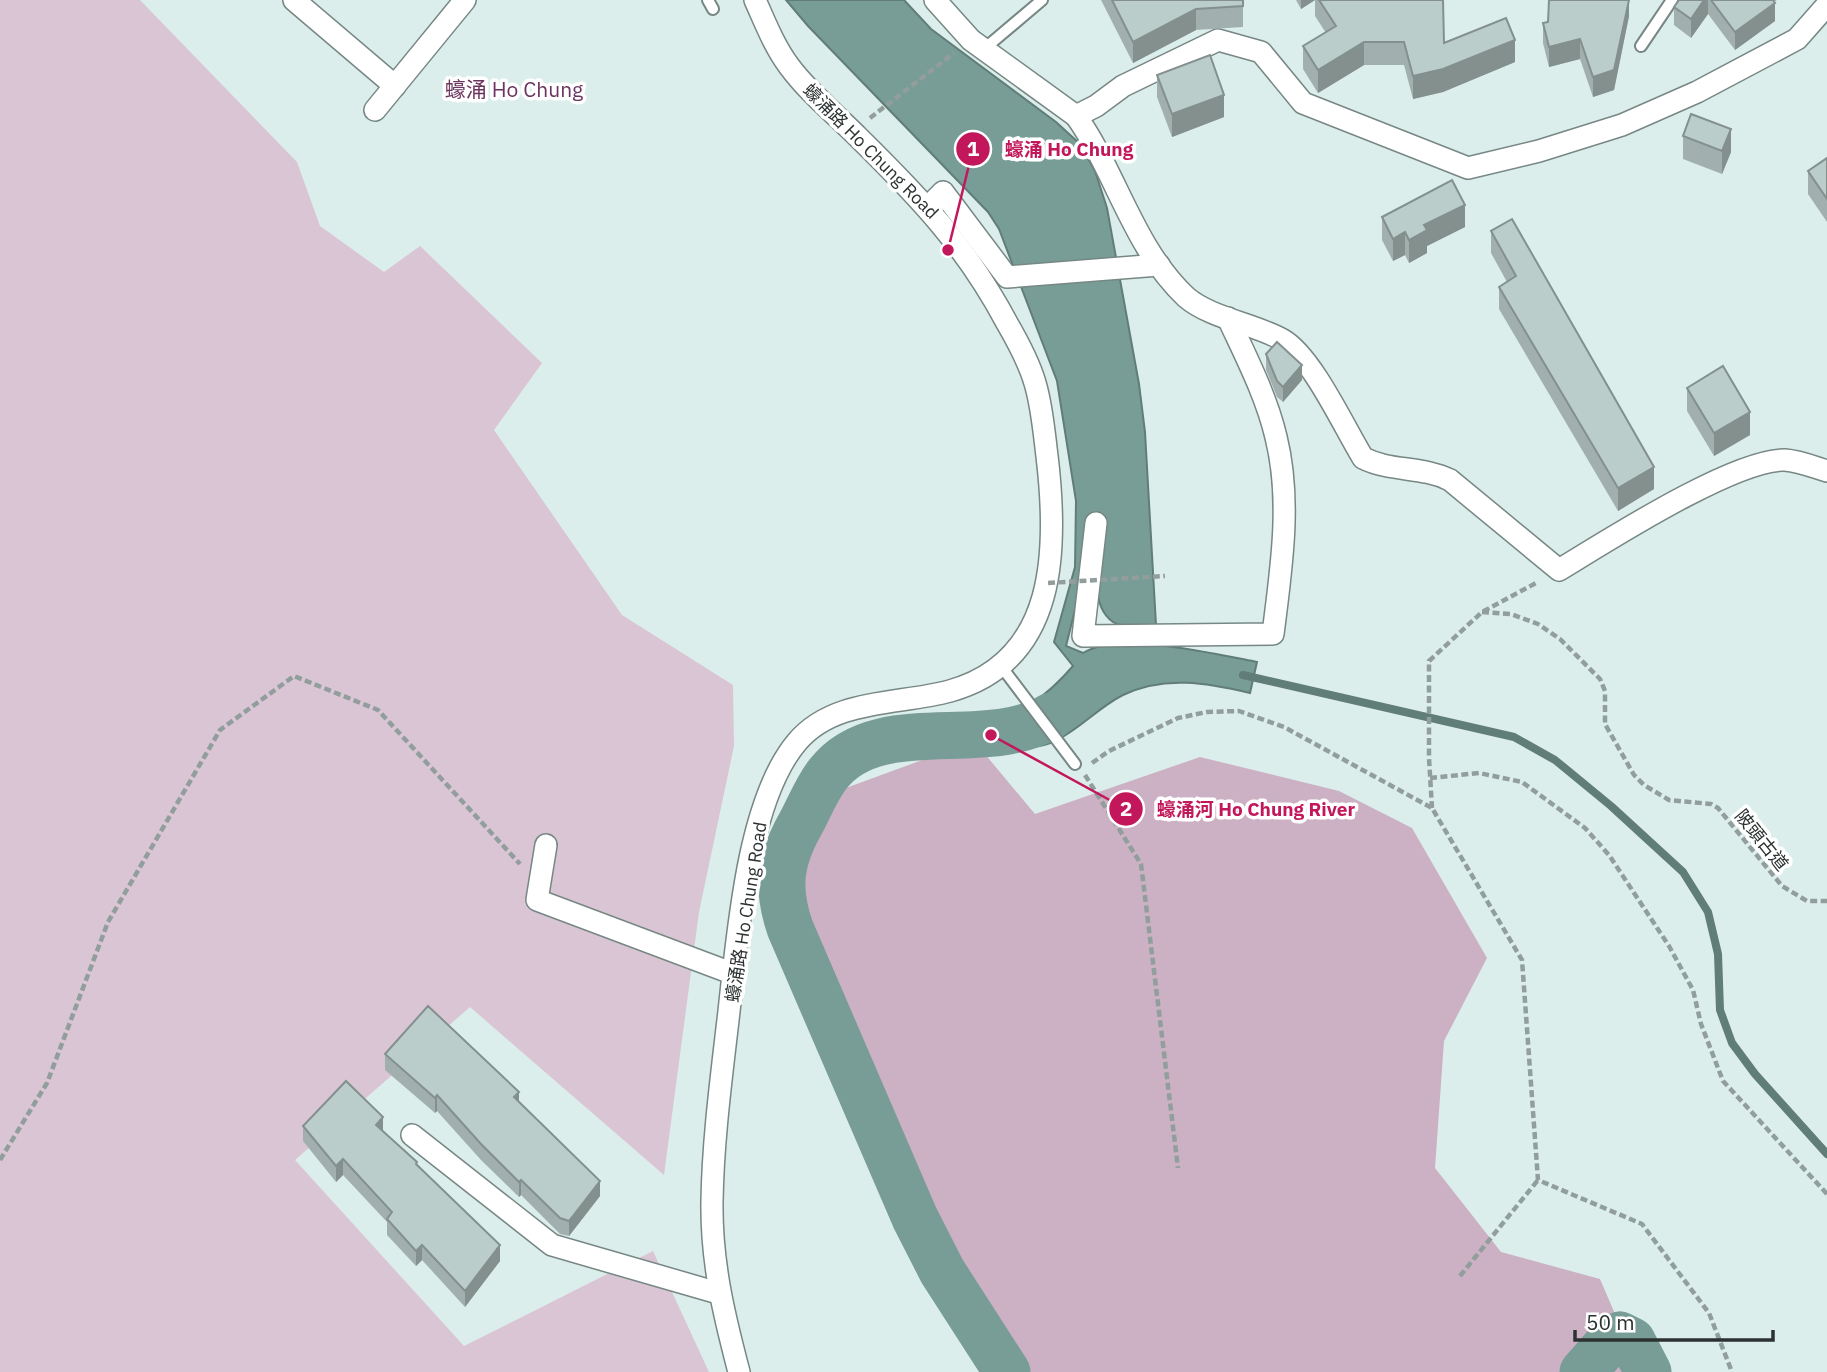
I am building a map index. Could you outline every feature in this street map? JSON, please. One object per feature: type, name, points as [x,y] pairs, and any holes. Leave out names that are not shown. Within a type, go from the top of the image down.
[{"type":"street","points":[[294,0],[395,86]]},
{"type":"street","points":[[375,110],[465,0]]},
{"type":"street","name":"蠔涌路 Ho Chung Road","points":[[739,1372],[718,1293],[712,1203],[718,1104],[734,974],[758,825],[772,783],[794,746],[810,728],[830,716],[855,708],[947,692],[974,683],[1001,666],[1022,644],[1038,614],[1048,583],[1053,541],[1051,489],[1035,382],[987,285],[973,262],[928,207],[788,65],[755,0]]},
{"type":"street","points":[[935,0],[977,44],[1076,116],[1098,147],[1133,224],[1159,265],[1188,299],[1283,340],[1302,355],[1363,458],[1380,467],[1438,474],[1450,480],[1559,570],[1657,511],[1759,463],[1786,460],[1827,471]]},
{"type":"street","points":[[1076,116],[1096,106],[1123,86],[1218,40],[1261,52],[1303,103],[1468,168],[1539,151],[1622,125],[1697,92],[1797,39],[1827,5]]},
{"type":"street","points":[[928,207],[943,192],[1007,277],[1159,265]]},
{"type":"street","points":[[1096,523],[1083,636],[1273,634],[1284,531],[1283,481],[1277,438],[1263,395],[1228,318]]},
{"type":"street","points":[[546,845],[537,900],[734,974]]},
{"type":"street","points":[[412,1135],[552,1245],[718,1293]]},
{"type":"lane","points":[[977,44],[1042,0]]},
{"type":"lane","points":[[1641,46],[1672,0]]},
{"type":"lane","points":[[1001,666],[1078,767]]},
{"type":"path","points":[[853,132],[977,44]]},
{"type":"path","points":[[1460,1276],[1538,1180],[1522,960],[1432,808],[1429,661],[1482,612],[1559,570]]},
{"type":"path","points":[[1048,583],[1165,576]]},
{"type":"path","name":"陂頭古道","points":[[1482,612],[1511,614],[1538,624],[1560,639],[1600,679],[1605,691],[1605,724],[1634,775],[1669,800],[1711,804],[1718,808],[1793,896],[1807,901],[1827,901]]},
{"type":"path","points":[[0,1160],[47,1083],[108,922],[220,730],[294,676],[378,710],[540,885]]},
{"type":"path","points":[[1178,1168],[1141,864],[1078,767],[1178,718],[1207,712],[1239,711],[1284,727],[1432,808]]},
{"type":"path","points":[[1430,778],[1479,773],[1522,782],[1585,828],[1609,855],[1670,946],[1693,990],[1701,1024],[1723,1081],[1827,1194]]},
{"type":"path","points":[[1538,1180],[1642,1224],[1709,1313],[1732,1372]]},
{"type":"shaded area","points":[[0,0],[140,0],[297,162],[320,226],[384,272],[420,246],[542,363],[494,430],[622,615],[733,685],[734,746],[699,912],[664,1175],[470,1007],[295,1160],[464,1346],[653,1251],[709,1372],[0,1372]]},
{"type":"shaded area","points":[[786,0],[904,0],[931,29],[1056,122],[1080,144],[1095,171],[1107,208],[1139,384],[1145,432],[1156,625],[1122,625],[1113,622],[1104,613],[1099,601],[1097,572],[1105,517],[1087,517],[1078,598],[1066,646],[1083,653],[1119,644],[1168,646],[1257,662],[1250,693],[1202,684],[1154,685],[1123,695],[1066,735],[1050,743],[1025,748],[993,748],[987,722],[1035,701],[1073,666],[1054,642],[1075,567],[1076,501],[1057,381],[999,229],[988,212]]},
{"type":"shaded area","points":[[974,741],[1035,814],[1200,757],[1339,791],[1412,828],[1487,958],[1444,1041],[1435,1168],[1501,1252],[1600,1279],[1640,1372],[987,1372],[910,1248],[823,1029],[769,918],[824,796]]},
{"type":"building","points":[[1112,0],[1243,0],[1243,6],[1196,9],[1133,42]]},
{"type":"building","points":[[1319,0],[1443,0],[1444,43],[1506,18],[1515,40],[1443,69],[1413,76],[1404,42],[1364,42],[1318,70],[1303,46],[1336,26]]},
{"type":"building","points":[[1549,0],[1629,0],[1614,70],[1593,77],[1580,39],[1549,47],[1543,23],[1548,22]]},
{"type":"building","points":[[1679,0],[1704,0],[1691,19],[1674,7]]},
{"type":"building","points":[[1711,0],[1773,0],[1775,3],[1735,32]]},
{"type":"building","points":[[1210,55],[1224,95],[1172,114],[1157,75]]},
{"type":"building","points":[[1691,114],[1731,129],[1722,151],[1683,136]]},
{"type":"building","points":[[1827,158],[1827,199],[1808,171]]},
{"type":"building","points":[[1452,180],[1465,205],[1424,225],[1427,230],[1409,240],[1405,232],[1393,239],[1382,217]]},
{"type":"building","points":[[1512,219],[1654,467],[1618,488],[1499,287],[1516,276],[1491,231]]},
{"type":"building","points":[[1277,342],[1302,365],[1283,387],[1277,381],[1266,354]]},
{"type":"building","points":[[1723,366],[1750,412],[1714,433],[1687,388]]},
{"type":"building","points":[[428,1006],[519,1092],[514,1097],[600,1181],[569,1221],[560,1218],[521,1180],[519,1182],[437,1095],[435,1098],[385,1054]]},
{"type":"building","points":[[346,1081],[383,1117],[376,1125],[500,1245],[465,1291],[422,1245],[416,1251],[387,1219],[392,1212],[343,1159],[336,1166],[303,1126]]},
{"type":"waterway","points":[[1243,675],[1514,737],[1555,760],[1611,806],[1683,872],[1708,912],[1718,954],[1720,1010],[1732,1043],[1755,1074],[1827,1154]]},
{"type":"waterway","points":[[1007,1372],[942,1271],[915,1218],[790,928],[783,899],[782,873],[789,848],[817,791],[828,774],[849,755],[875,744],[903,738],[995,733],[1025,727],[1051,716]]},
{"type":"waterway","points":[[1583,1372],[1612,1339],[1620,1335],[1632,1341],[1648,1372]]},
{"type":"place","name":"蠔涌 Ho Chung","points":[[948,250]]},
{"type":"place","name":"蠔涌河 Ho Chung River","points":[[991,735]]},
{"type":"district","name":"蠔涌 Ho Chung","points":[[514,89]]}]
